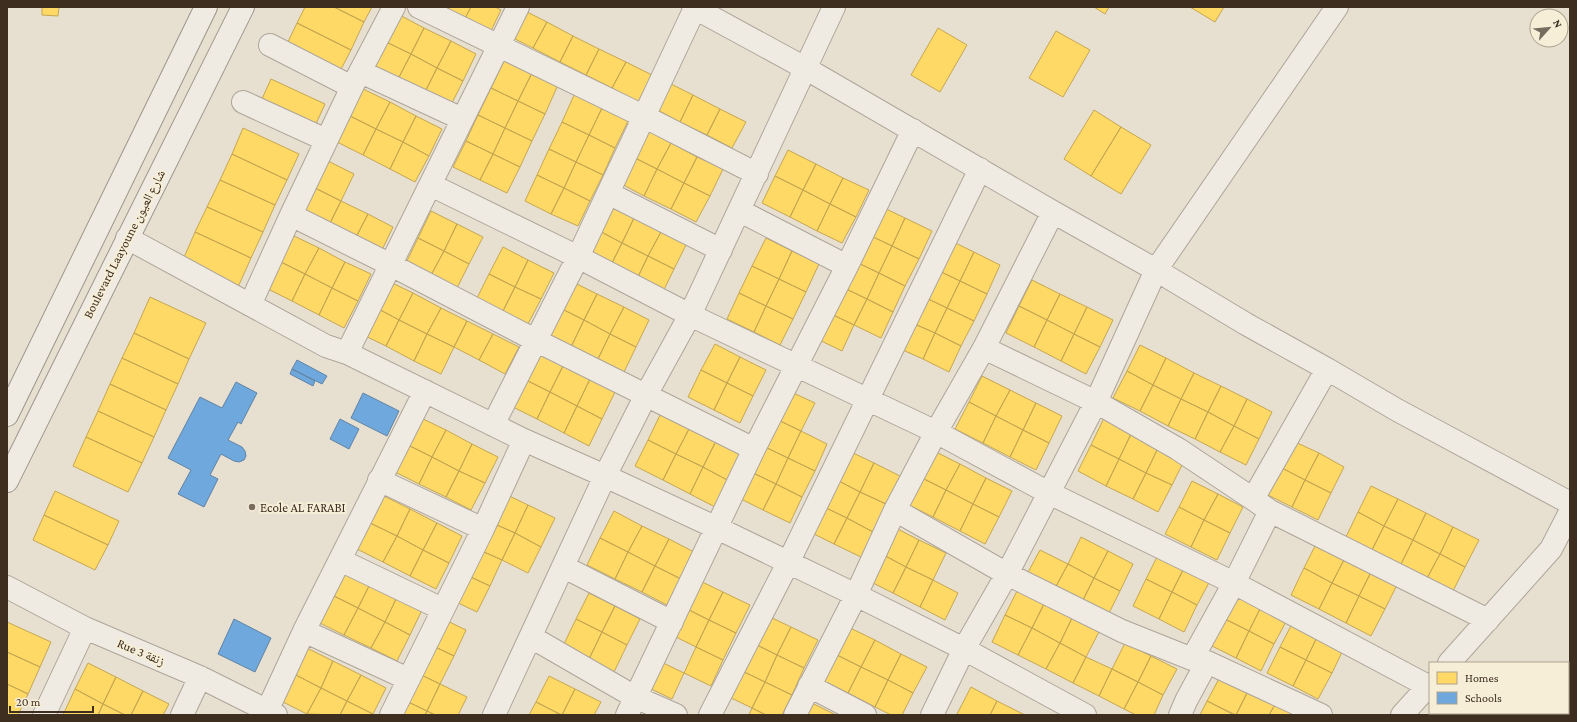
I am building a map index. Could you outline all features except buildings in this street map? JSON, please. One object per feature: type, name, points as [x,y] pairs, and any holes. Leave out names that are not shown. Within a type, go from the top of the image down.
[{"type":"street","points":[[7,415],[206,7]]},
{"type":"street","name":"Boulevard Laayoune شارع العيون","points":[[7,481],[242,7]]},
{"type":"street","points":[[250,305],[326,140],[394,7]]},
{"type":"street","points":[[419,7],[643,116],[757,174]]},
{"type":"street","points":[[347,353],[518,7]]},
{"type":"street","points":[[493,425],[537,341],[578,257],[694,7],[805,68],[1397,410],[1570,503]]},
{"type":"street","points":[[494,715],[605,476],[690,315],[740,211],[834,7]]},
{"type":"street","points":[[932,715],[964,650],[1007,574],[1096,402],[1156,270],[1336,7]]},
{"type":"street","points":[[270,45],[462,120]]},
{"type":"street","points":[[243,102],[326,140]]},
{"type":"street","points":[[631,706],[754,449],[847,266],[913,130]]},
{"type":"street","points":[[710,715],[788,563],[980,169]]},
{"type":"street","points":[[431,185],[578,257],[690,315],[936,432],[1049,493],[1234,583],[1429,685],[1402,715]]},
{"type":"street","points":[[608,194],[721,250]]},
{"type":"street","points":[[740,211],[847,266]]},
{"type":"street","points":[[795,715],[856,595],[895,510],[936,432],[984,348],[1053,212]]},
{"type":"street","points":[[291,215],[537,341],[754,449]]},
{"type":"street","points":[[127,238],[326,346],[347,353],[524,440],[717,528],[856,595],[964,650],[1085,715]]},
{"type":"street","points":[[984,348],[1096,402],[1178,449],[1261,505],[1488,620]]},
{"type":"street","points":[[1180,715],[1200,660],[1234,583],[1261,505],[1327,369]]},
{"type":"street","points":[[271,713],[304,631],[425,391]]},
{"type":"street","points":[[390,715],[483,529],[524,440]]},
{"type":"street","points":[[380,480],[483,529]]},
{"type":"street","points":[[895,510],[1007,574],[1122,631],[1200,660],[1321,715]]},
{"type":"street","points":[[1450,662],[1551,549],[1570,512]]},
{"type":"street","points":[[340,560],[442,609]]},
{"type":"street","points":[[564,567],[672,622]]},
{"type":"street","name":"Rue 3 زنقة","points":[[7,587],[85,628],[200,677],[271,713]]},
{"type":"street","points":[[45,715],[85,628]]},
{"type":"street","points":[[304,631],[408,679]]},
{"type":"street","points":[[531,637],[631,706],[676,715]]},
{"type":"street","points":[[182,715],[200,677]]},
{"type":"street","points":[[809,686],[865,715]]},
{"type":"place","name":"Ecole AL FARABI","points":[[252,507]]}]
